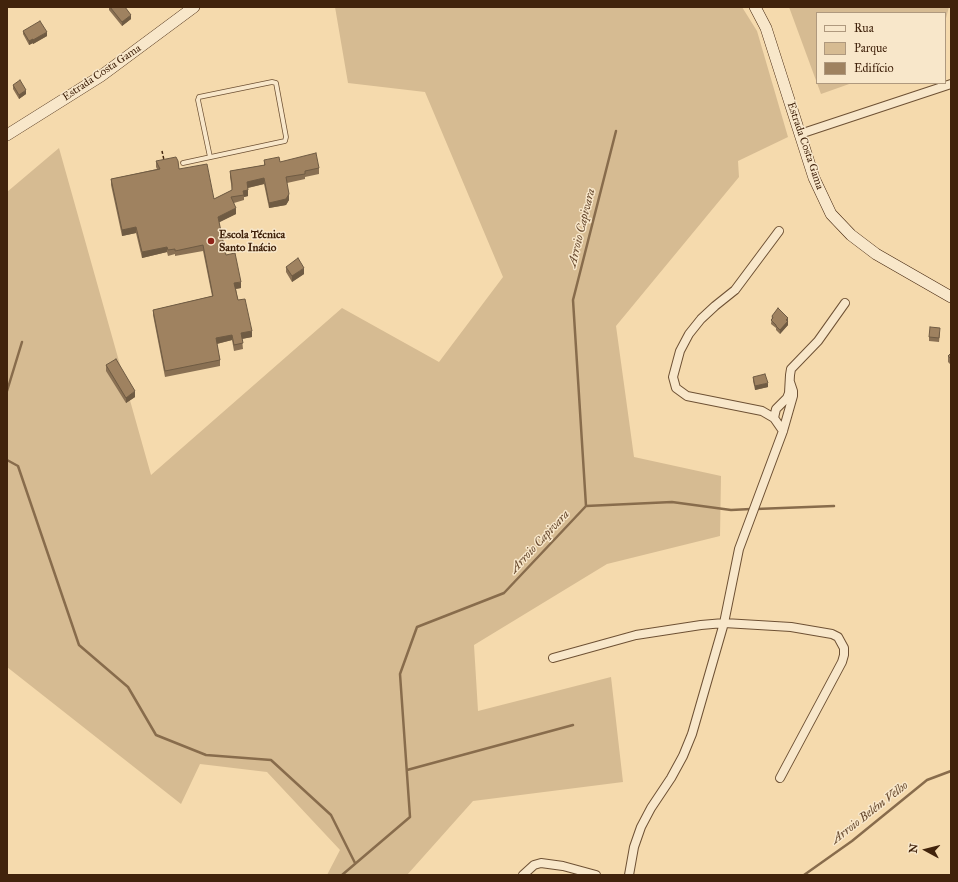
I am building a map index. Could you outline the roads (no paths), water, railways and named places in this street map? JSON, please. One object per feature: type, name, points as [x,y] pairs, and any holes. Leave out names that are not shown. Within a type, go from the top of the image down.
[{"type":"main road","name":"Estrada Costa Gama","points":[[7,135],[101,76],[194,7]]},
{"type":"main road","name":"Estrada Costa Gama","points":[[755,7],[766,28],[814,178],[831,214],[841,226],[876,254],[951,297]]},
{"type":"street","points":[[800,134],[951,84]]},
{"type":"street","points":[[779,231],[735,290],[700,319],[689,334],[680,351],[673,377],[676,388],[687,396],[755,409],[774,418],[783,431]]},
{"type":"street","points":[[774,418],[776,409],[786,398],[790,382],[791,369],[818,341],[845,303]]},
{"type":"street","points":[[630,875],[634,847],[641,827],[683,756],[692,734],[724,623],[739,550],[783,431],[793,396],[790,382]]},
{"type":"street","points":[[553,658],[636,635],[680,627],[724,623],[791,627],[832,634],[838,637],[844,648],[842,662],[780,778]]},
{"type":"street","points":[[523,875],[534,865],[541,863],[563,866],[596,875]]},
{"type":"lane","points":[[183,163],[285,141],[286,137],[276,83],[272,82],[199,97],[198,100],[210,157]]},
{"type":"waterway","name":"Arroio Capivara","points":[[342,875],[410,817],[400,674],[417,627],[504,593],[586,506],[573,300],[616,131]]},
{"type":"waterway","points":[[7,391],[22,342]]},
{"type":"waterway","points":[[7,460],[18,466],[79,645],[128,687],[156,735],[206,755],[271,760],[331,815],[355,863]]},
{"type":"waterway","points":[[586,506],[672,502],[731,510],[751,509]]},
{"type":"waterway","points":[[756,509],[834,506]]},
{"type":"waterway","points":[[407,770],[573,725]]},
{"type":"waterway","name":"Arroio Belém Velho","points":[[804,875],[852,841],[927,780],[951,771]]},
{"type":"place","name":"Escola Técnica Santo Inácio","points":[[211,241]]}]
